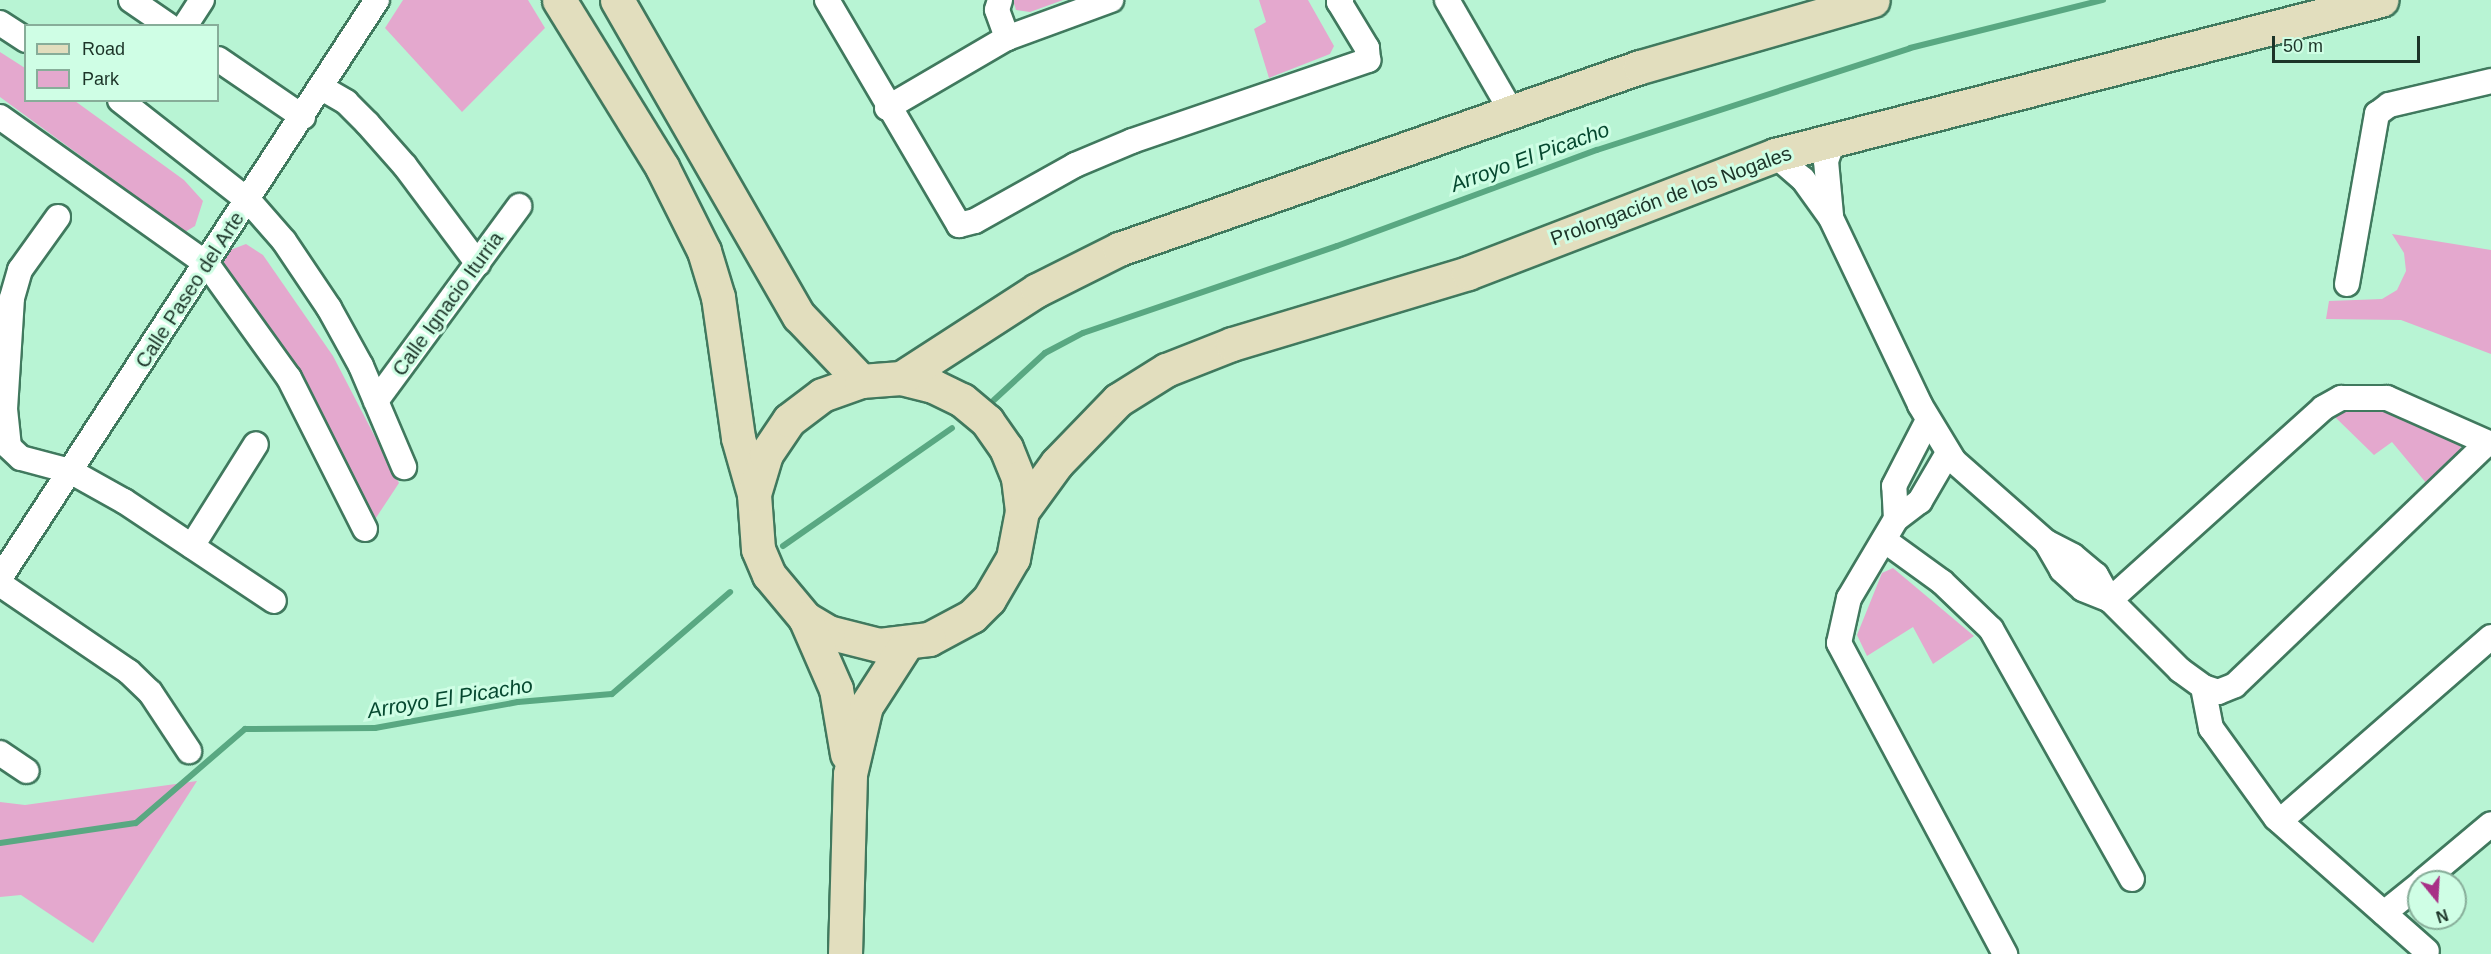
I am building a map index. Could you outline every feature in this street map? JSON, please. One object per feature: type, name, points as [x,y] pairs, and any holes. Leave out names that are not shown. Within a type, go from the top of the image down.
[{"type":"main road","name":"Prolongación de los Nogales","points":[[559,0],[662,167],[704,251],[718,297],[738,438],[754,494],[758,549],[769,575],[805,618],[853,641],[906,644],[952,629],[989,599],[1013,558],[1022,511],[1018,478],[1006,448],[987,421],[962,400],[942,390],[901,378],[861,381],[822,395],[789,420],[766,454],[754,494]]},
{"type":"main road","points":[[617,0],[799,316],[861,381]]},
{"type":"main road","name":"Prolongación de los Nogales","points":[[901,378],[1037,290],[1119,249],[1511,111],[1745,34],[1873,0]]},
{"type":"main road","name":"Prolongación de los Nogales","points":[[1022,511],[1089,427],[1118,400],[1166,370],[1233,344],[1468,273],[1775,155],[2381,0]]},
{"type":"main road","points":[[805,618],[836,689],[850,774],[845,954]]},
{"type":"main road","points":[[850,774],[866,706],[906,644]]},
{"type":"street","points":[[131,0],[166,24]]},
{"type":"street","points":[[186,24],[202,0]]},
{"type":"street","name":"Calle Paseo del Arte","points":[[0,578],[249,201],[377,0]]},
{"type":"street","points":[[827,0],[887,108],[959,225],[975,221],[1075,165],[1132,141],[1368,60],[1366,48],[1339,0]]},
{"type":"street","points":[[1000,0],[999,21],[1007,38]]},
{"type":"street","points":[[887,108],[1007,38],[1111,0]]},
{"type":"street","points":[[1447,0],[1511,111]]},
{"type":"street","points":[[0,23],[24,39]]},
{"type":"street","points":[[219,60],[303,117]]},
{"type":"street","points":[[2347,284],[2377,114],[2389,105],[2491,81]]},
{"type":"street","points":[[322,88],[346,102],[367,123],[405,166],[478,264]]},
{"type":"street","points":[[123,102],[249,201],[284,241],[329,308],[376,401],[404,467]]},
{"type":"street","points":[[0,117],[207,264],[289,378],[364,530]]},
{"type":"street","points":[[1831,218],[1826,161],[1834,139]]},
{"type":"street","points":[[1775,155],[1803,179],[1831,218],[1928,420],[1948,453],[2046,542],[2073,556],[2096,575],[2110,600],[2180,670],[2203,687],[2218,692],[2235,685],[2489,444],[2388,398],[2341,398],[2323,408],[2110,600]]},
{"type":"street","name":"Calle Ignacio Iturria","points":[[376,401],[519,206]]},
{"type":"street","points":[[57,217],[20,270],[12,298],[7,441],[12,453],[21,459],[70,471],[192,546],[274,601]]},
{"type":"street","points":[[1896,519],[1894,486],[1928,420]]},
{"type":"street","points":[[192,546],[256,444]]},
{"type":"street","points":[[1948,453],[1920,501],[1896,519],[1849,598],[1839,643],[2005,954]]},
{"type":"street","points":[[1884,540],[1942,582],[1992,628],[2132,879]]},
{"type":"street","points":[[0,584],[129,672],[150,692],[189,751]]},
{"type":"street","points":[[2280,821],[2491,638]]},
{"type":"street","points":[[2203,687],[2211,728],[2280,821],[2427,951]]},
{"type":"street","points":[[0,753],[27,771]]},
{"type":"street","points":[[2436,870],[2491,824]]},
{"type":"street","points":[[2384,913],[2407,894]]},
{"type":"green space","points":[[403,0],[528,0],[545,28],[462,112],[385,28]]},
{"type":"green space","points":[[1013,0],[1063,0],[1030,12],[1016,10]]},
{"type":"green space","points":[[1259,0],[1308,0],[1334,46],[1330,54],[1269,78],[1254,29],[1266,22]]},
{"type":"green space","points":[[0,52],[24,67],[24,102],[76,102],[184,180],[203,201],[195,226],[185,232],[0,97]]},
{"type":"green space","points":[[2392,234],[2491,250],[2491,354],[2401,320],[2326,319],[2329,301],[2382,299],[2397,290],[2406,271],[2404,253]]},
{"type":"green space","points":[[246,244],[263,255],[333,356],[399,483],[368,530],[221,271],[225,252]]},
{"type":"green space","points":[[2344,410],[2387,410],[2460,440],[2461,453],[2427,484],[2392,442],[2374,455],[2335,417]]},
{"type":"green space","points":[[1893,568],[1974,636],[1933,664],[1913,627],[1867,656],[1857,635],[1882,573]]},
{"type":"green space","points":[[197,781],[93,943],[21,895],[0,897],[0,802],[25,805]]},
{"type":"waterway","name":"Arroyo El Picacho","points":[[994,400],[1045,353],[1083,333],[1337,246],[1597,150],[1910,48],[2103,0]]},
{"type":"waterway","name":"Arroyo El Picacho","points":[[783,546],[952,428]]},
{"type":"waterway","name":"Arroyo El Picacho","points":[[0,843],[136,823],[245,729],[375,728],[518,702],[612,694],[730,592]]}]
